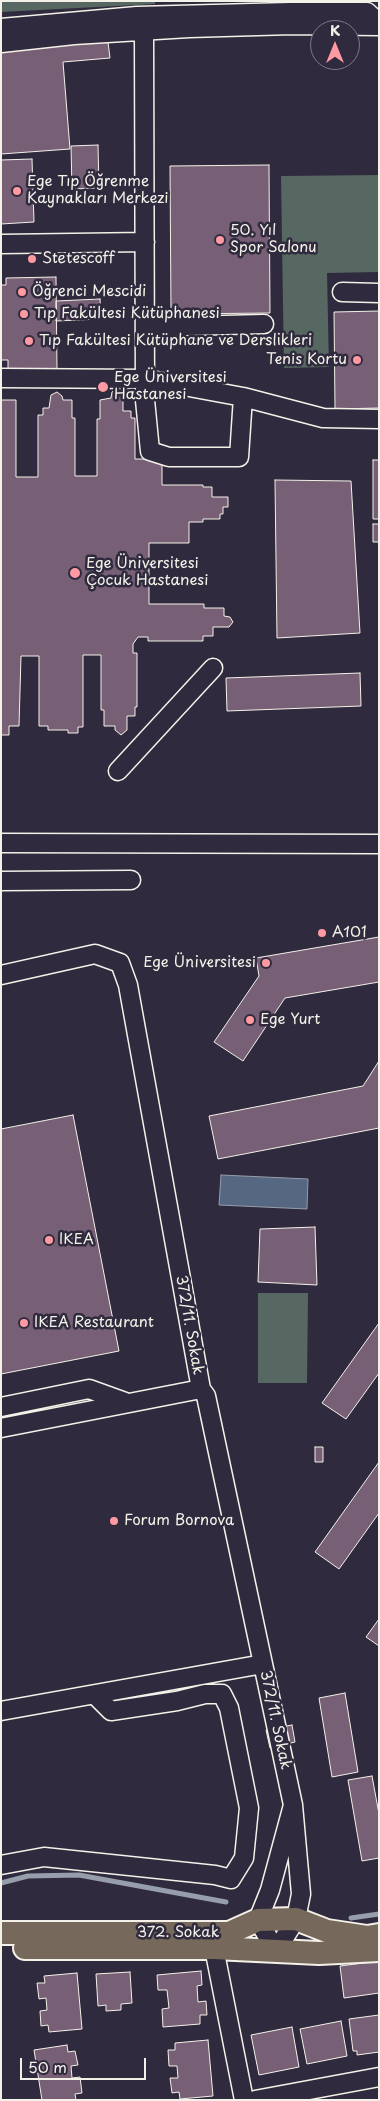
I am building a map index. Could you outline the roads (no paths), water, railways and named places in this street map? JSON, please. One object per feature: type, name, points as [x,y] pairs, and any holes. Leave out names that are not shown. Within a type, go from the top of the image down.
[{"type":"main road","name":"372. Sokak","points":[[1,1933],[228,1933],[258,1920],[296,1920],[327,1931],[368,1937],[379,1935]]},
{"type":"main road","name":"372. Sokak","points":[[1,1948],[214,1948],[319,1954],[379,1950]]},
{"type":"street","points":[[1,28],[137,16],[290,7],[367,12],[379,24]]},
{"type":"street","points":[[1,42],[144,31],[292,25],[379,24]]},
{"type":"street","points":[[144,31],[145,400],[150,451],[169,457],[239,457],[243,397]]},
{"type":"street","points":[[1,244],[145,242]]},
{"type":"street","points":[[342,292],[379,293]]},
{"type":"street","points":[[145,327],[264,324]]},
{"type":"street","points":[[1,378],[146,379],[243,397],[323,418],[379,418]]},
{"type":"street","points":[[118,771],[213,668]]},
{"type":"street","points":[[1,843],[379,844]]},
{"type":"street","points":[[1,881],[131,880]]},
{"type":"street","name":"372/11. Sokak","points":[[1,975],[95,954],[120,963],[128,985],[201,1388],[206,1396],[293,1805],[300,1894],[296,1920],[276,1951]]},
{"type":"street","points":[[1,1407],[89,1388],[125,1402]]},
{"type":"street","points":[[1,1428],[201,1388]]},
{"type":"street","points":[[1,1711],[263,1664]]},
{"type":"street","points":[[1,1865],[44,1857],[215,1875],[230,1879],[244,1858],[248,1808],[229,1708],[222,1694],[205,1694],[177,1701],[111,1711],[95,1695]]},
{"type":"street","name":"372/11. Sokak","points":[[258,1920],[270,1890],[293,1805]]},
{"type":"street","points":[[258,1920],[276,1951]]},
{"type":"street","points":[[214,1948],[244,2100]]},
{"type":"street","points":[[255,2100],[379,2077]]},
{"type":"water","points":[[221,1175],[308,1179],[307,1209],[219,1205]]},
{"type":"waterway","points":[[1,1883],[28,1876],[79,1875],[226,1902]]},
{"type":"waterway","points":[[351,1918],[379,1914]]},
{"type":"place","name":"Ege Tıp Öğrenme Kaynakları Merkezi","points":[[17,191]]},
{"type":"place","name":"50. Yıl Spor Salonu","points":[[220,240]]},
{"type":"place","name":"Stetescoff","points":[[32,259]]},
{"type":"place","name":"Öğrenci Mescidi","points":[[22,292]]},
{"type":"place","name":"Tıp Fakültesi Kütüphanesi","points":[[24,314]]},
{"type":"place","name":"Tıp Fakültesi Kütüphane ve Derslikleri","points":[[29,341]]},
{"type":"place","name":"Tenis Kortu","points":[[357,360]]},
{"type":"place","name":"Ege Üniversitesi Hastanesi","points":[[103,387]]},
{"type":"place","name":"Ege Üniversitesi Çocuk Hastanesi","points":[[75,573]]},
{"type":"place","name":"A101","points":[[322,933]]},
{"type":"place","name":"Ege Üniversitesi","points":[[266,963]]},
{"type":"place","name":"Ege Yurt","points":[[250,1020]]},
{"type":"place","name":"IKEA","points":[[49,1240]]},
{"type":"place","name":"IKEA Restaurant","points":[[24,1323]]},
{"type":"place","name":"Forum Bornova","points":[[114,1521]]}]
